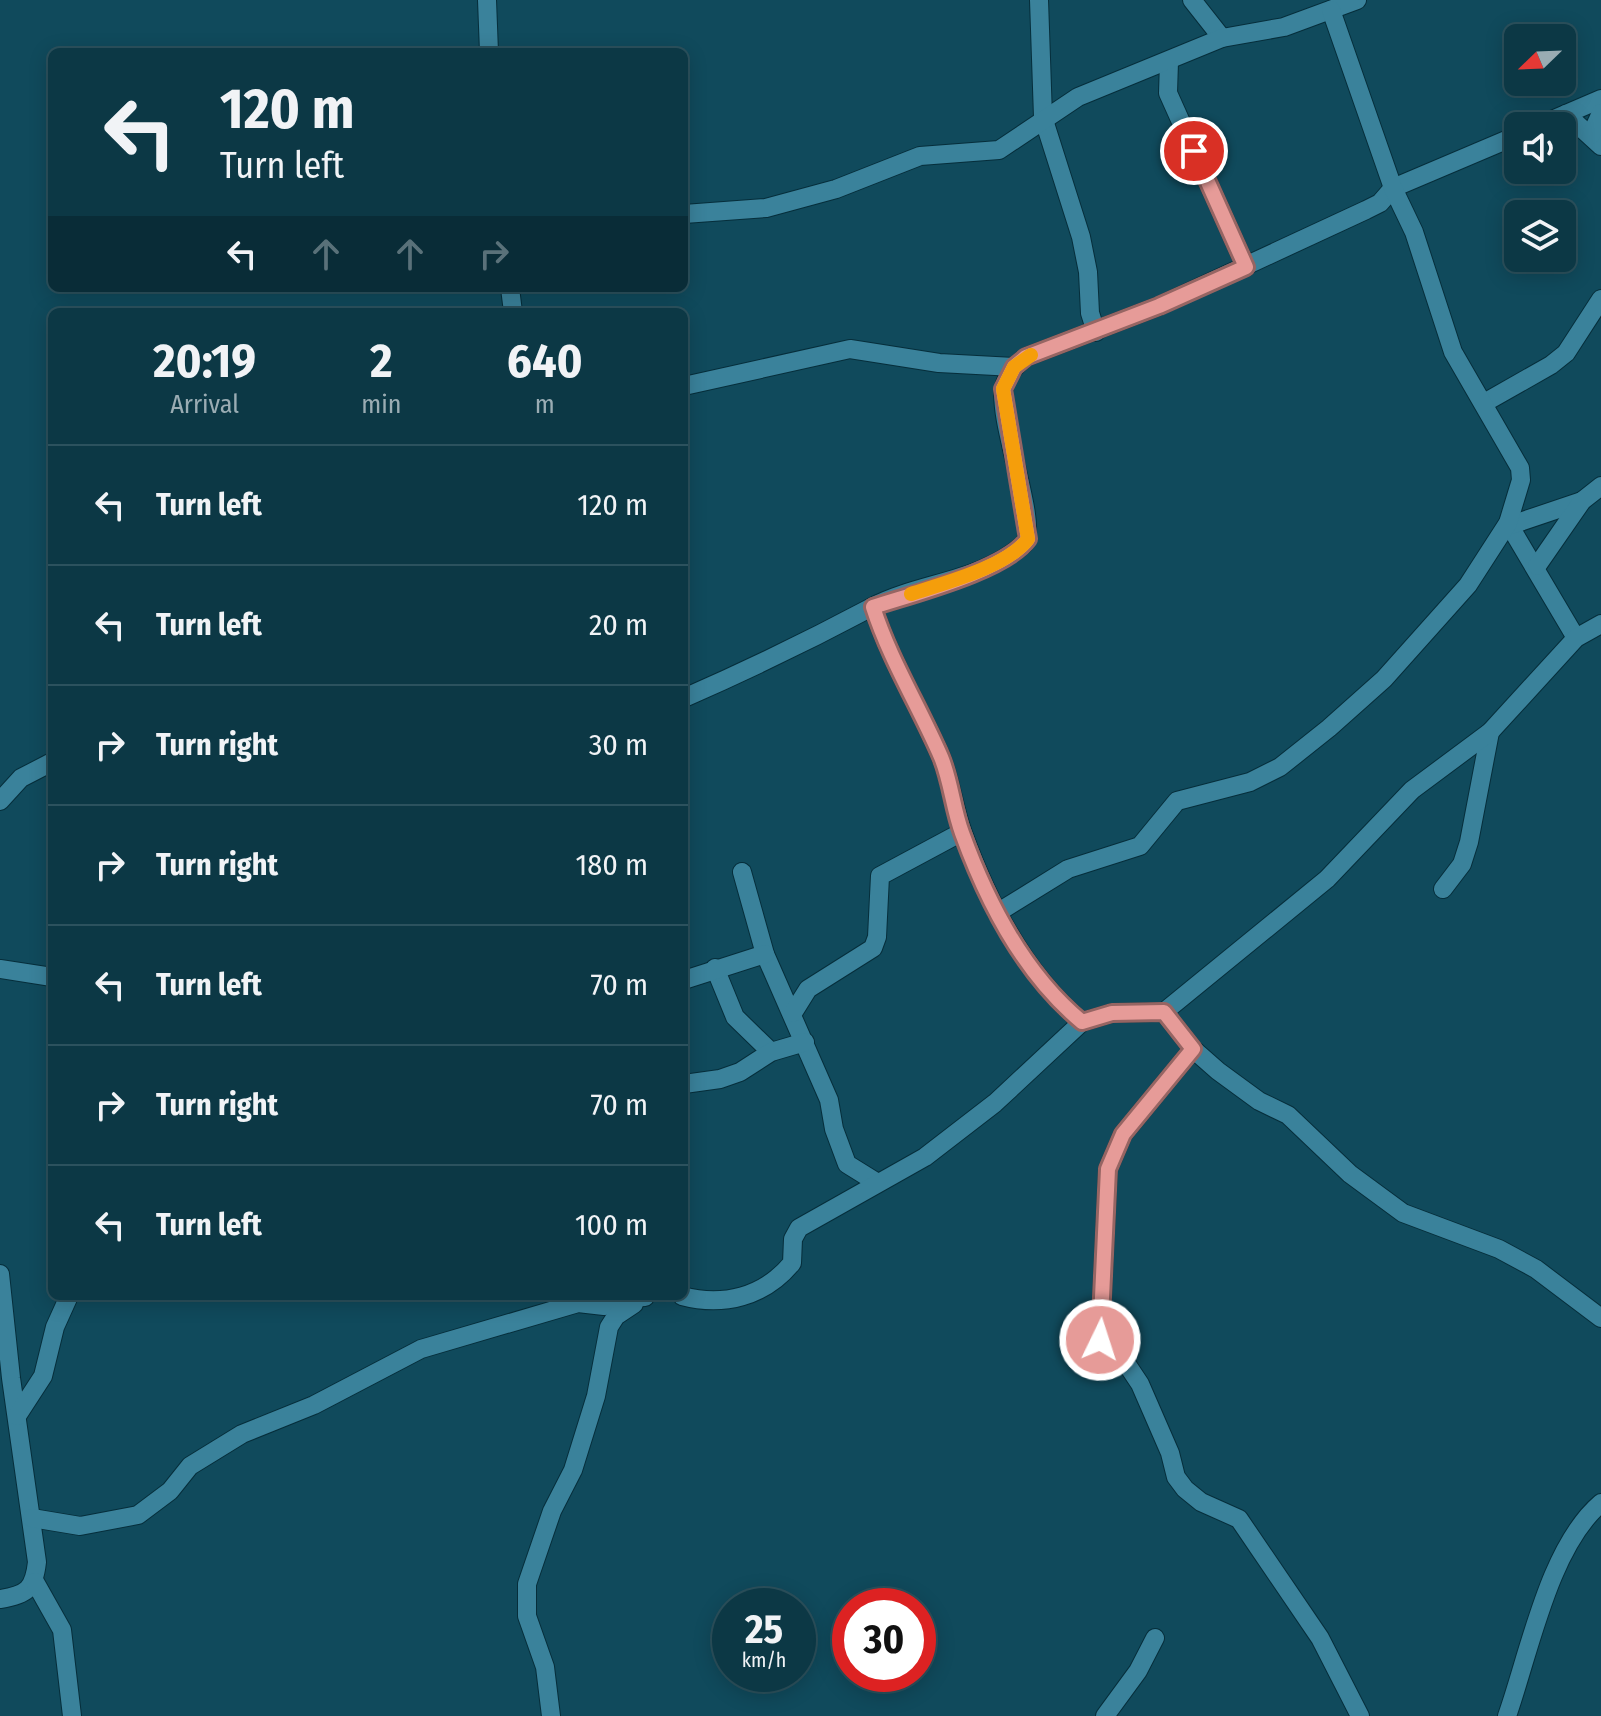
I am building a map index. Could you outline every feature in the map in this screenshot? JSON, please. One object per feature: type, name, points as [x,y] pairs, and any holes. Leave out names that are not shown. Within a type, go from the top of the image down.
[{"type":"street","points":[[487,0],[489,48]]},
{"type":"street","points":[[1039,0],[1043,117],[1081,237],[1090,313],[1096,332]]},
{"type":"street","points":[[1192,0],[1222,38]]},
{"type":"street","points":[[688,214],[766,208],[836,189],[920,156],[999,150],[1024,136],[1043,117],[1078,97],[1222,38],[1284,27],[1357,0]]},
{"type":"street","points":[[997,913],[1068,869],[1140,846],[1177,801],[1250,782],[1280,767],[1384,679],[1468,585],[1510,524],[1521,480],[1520,468],[1453,352],[1414,232],[1393,188],[1331,10]]},
{"type":"street","points":[[1169,62],[1168,93],[1246,267]]},
{"type":"street","points":[[1571,112],[1601,99]]},
{"type":"street","points":[[1596,140],[1601,113]]},
{"type":"street","points":[[1576,123],[1596,140]]},
{"type":"street","points":[[688,696],[784,654],[873,607],[979,571],[1019,549],[1028,539],[1003,389],[1014,367],[1026,357],[1096,332],[1246,267],[1380,203],[1393,188],[1504,141]]},
{"type":"street","points":[[1484,403],[1566,353],[1601,299]]},
{"type":"street","points":[[688,385],[850,349],[939,363],[1014,367]]},
{"type":"street","points":[[1537,566],[1582,501],[1601,486]]},
{"type":"street","points":[[1510,524],[1582,501]]},
{"type":"street","points":[[1510,524],[1576,638]]},
{"type":"street","points":[[873,607],[894,663],[942,759],[962,832],[997,913],[1050,992],[1082,1022]]},
{"type":"street","points":[[688,1296],[734,1300],[749,1296],[792,1263],[796,1230],[925,1157],[1082,1022],[1112,1013],[1164,1012],[1327,879],[1412,790],[1490,732],[1576,638],[1601,624]]},
{"type":"street","points":[[1443,889],[1462,864],[1469,842],[1490,732]]},
{"type":"street","points":[[0,801],[21,778],[48,764]]},
{"type":"street","points":[[793,1013],[808,989],[873,948],[877,937],[880,876],[962,832]]},
{"type":"street","points":[[742,872],[765,954],[829,1100],[834,1129],[847,1164],[876,1182]]},
{"type":"street","points":[[688,978],[765,954]]},
{"type":"street","points":[[715,968],[730,1010],[771,1052]]},
{"type":"street","points":[[0,969],[48,976]]},
{"type":"street","points":[[1164,1012],[1193,1049],[1259,1101],[1288,1115],[1350,1174],[1403,1213],[1499,1249],[1536,1269],[1601,1318]]},
{"type":"street","points":[[688,1083],[740,1072],[771,1052],[805,1042]]},
{"type":"street","points":[[1193,1049],[1123,1134],[1108,1169],[1100,1340],[1126,1363],[1140,1384],[1185,1489],[1201,1502],[1239,1519],[1255,1539],[1320,1638],[1360,1716]]},
{"type":"street","points":[[0,1274],[37,1562],[35,1582],[25,1594],[0,1599]]},
{"type":"street","points":[[17,1416],[43,1376],[55,1327],[67,1300]]},
{"type":"street","points":[[32,1518],[80,1526],[138,1515],[170,1491],[190,1466],[242,1434],[314,1405],[421,1349],[578,1303],[604,1306],[621,1300]]},
{"type":"street","points":[[551,1716],[545,1667],[527,1616],[527,1584],[552,1511],[573,1470],[596,1396],[609,1327],[616,1316],[641,1300]]},
{"type":"street","points":[[1507,1716],[1544,1600],[1582,1522],[1601,1503]]},
{"type":"street","points":[[35,1582],[62,1630],[72,1716]]},
{"type":"street","points":[[1105,1716],[1138,1671],[1155,1638]]},
{"type":"slow traffic","points":[[911,594],[979,571],[1019,549],[1028,539],[1029,530],[1015,469],[1003,389],[1014,367],[1031,355]]},
{"type":"route","points":[[1100,1340],[1108,1228],[1108,1169],[1123,1134],[1193,1049],[1164,1012],[1112,1013],[1082,1022],[1057,1001],[1043,983],[997,913],[962,832],[942,759],[884,641],[873,607],[979,571],[1019,549],[1028,539],[1029,530],[1015,469],[1003,389],[1014,367],[1026,357],[1159,306],[1246,267],[1194,151]]}]
